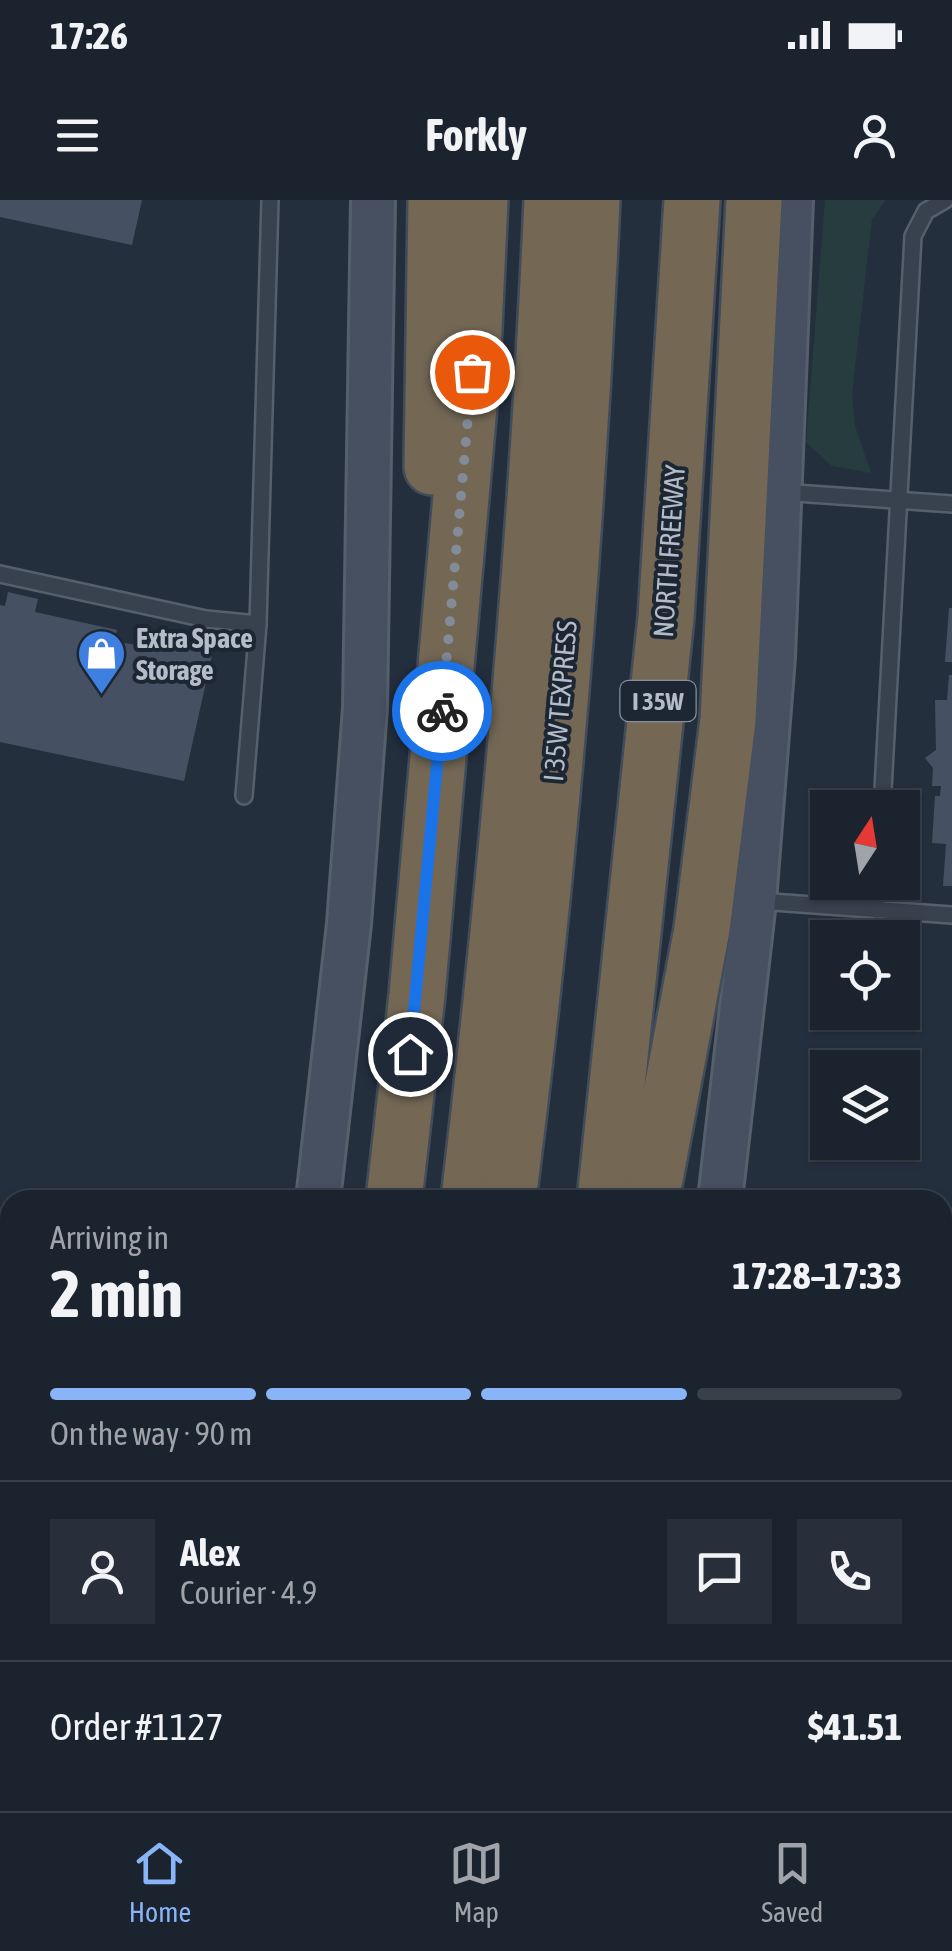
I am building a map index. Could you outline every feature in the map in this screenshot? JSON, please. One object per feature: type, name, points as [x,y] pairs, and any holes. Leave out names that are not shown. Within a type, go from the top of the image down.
[{"type":"highway","points":[[417,996],[395,950],[418,703],[430,485],[436,200]]},
{"type":"highway","points":[[395,1190],[417,996],[471,391],[480,200]]},
{"type":"highway","name":"I 35W TEXPRESS","points":[[470,1190],[521,711],[552,200]]},
{"type":"highway","name":"I 35W TEXPRESS","points":[[509,1190],[534,992],[560,710],[582,420],[592,200]]},
{"type":"highway","name":"NORTH FREEWAY","points":[[607,1190],[666,617],[692,200]]},
{"type":"highway","points":[[654,1190],[702,929],[728,720],[754,200]]},
{"type":"main road","points":[[319,1190],[349,924],[364,708],[373,200]]},
{"type":"main road","points":[[721,1190],[754,901],[781,492],[791,200]]},
{"type":"lane","points":[[244,796],[258,624],[270,200]]},
{"type":"lane","points":[[883,790],[912,236],[926,211],[945,200]]},
{"type":"lane","points":[[781,492],[952,504]]},
{"type":"lane","points":[[0,574],[206,619],[258,624]]},
{"type":"lane","points":[[876,910],[877,900]]},
{"type":"lane","points":[[754,901],[952,915]]},
{"type":"green space","points":[[825,200],[886,200],[872,219],[852,394],[855,426],[871,473],[832,466],[806,442]]},
{"type":"building","points":[[0,200],[142,200],[132,245],[0,217]]},
{"type":"building","name":"Extra Space Storage","points":[[8,592],[38,599],[35,612],[117,630],[114,641],[136,645],[138,635],[213,651],[184,781],[0,742],[0,605],[5,606]]},
{"type":"building","points":[[949,608],[952,662],[945,662]]},
{"type":"building","points":[[949,675],[952,886],[943,886],[946,844],[932,843],[935,796],[940,796],[941,786],[932,786],[933,768],[925,758],[936,750],[935,700],[947,700]]},
{"type":"way so far","points":[[442,711],[472,372]]},
{"type":"place","name":"Extra Space Storage","points":[[101,696]]},
{"type":"route","points":[[410,1054],[442,711]]}]
